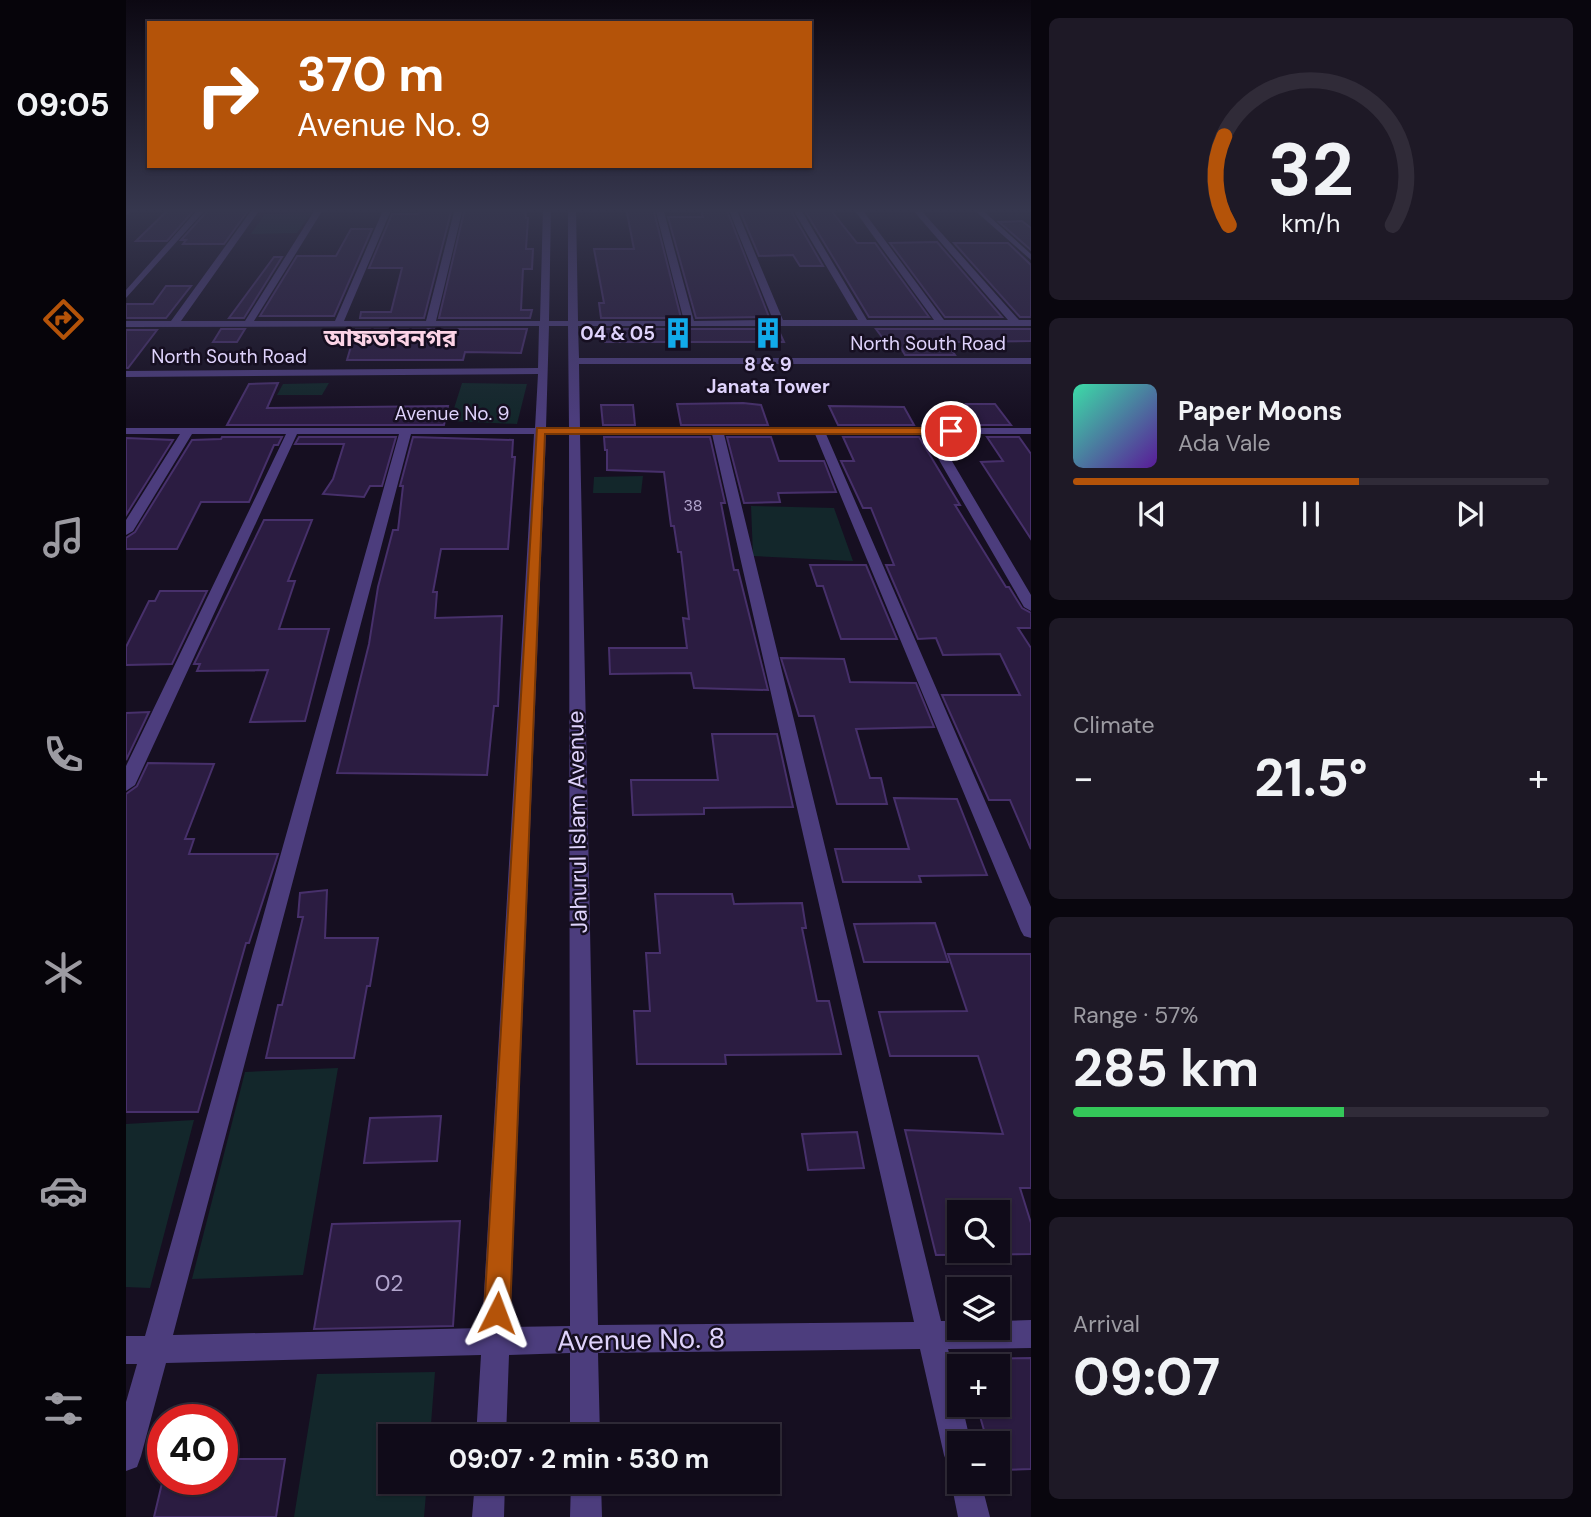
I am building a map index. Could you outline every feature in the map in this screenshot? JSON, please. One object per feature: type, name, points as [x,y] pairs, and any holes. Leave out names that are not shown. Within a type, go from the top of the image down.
[{"type":"street","points":[[126,295],[141,279]]},
{"type":"street","points":[[173,325],[206,279]]},
{"type":"street","points":[[247,325],[276,279]]},
{"type":"street","points":[[338,324],[357,279]]},
{"type":"street","points":[[429,324],[441,279]]},
{"type":"street","name":"Jahurul Islam Avenue","points":[[492,1424],[543,371],[545,279]]},
{"type":"street","name":"Jahurul Islam Avenue","points":[[573,279],[586,1424]]},
{"type":"street","points":[[678,279],[690,324]]},
{"type":"street","points":[[761,279],[779,323]]},
{"type":"street","points":[[838,279],[864,323]]},
{"type":"street","points":[[909,279],[942,324]]},
{"type":"street","points":[[977,279],[1016,323]]},
{"type":"street","points":[[126,324],[1031,324]]},
{"type":"street","name":"North South Road","points":[[572,366],[1031,360]]},
{"type":"street","name":"North South Road","points":[[572,366],[1031,370]]},
{"type":"street","name":"North South Road","points":[[126,374],[543,371]]},
{"type":"street","name":"Avenue No. 9","points":[[126,431],[1026,431]]},
{"type":"street","points":[[126,531],[188,431]]},
{"type":"street","points":[[126,785],[293,431]]},
{"type":"street","points":[[126,1456],[406,431]]},
{"type":"street","points":[[717,431],[953,1431]]},
{"type":"street","points":[[820,431],[1031,931]]},
{"type":"street","points":[[928,431],[1031,607]]},
{"type":"street","points":[[1026,431],[1031,445]]},
{"type":"street","name":"Avenue No. 8","points":[[126,1350],[585,1339],[1031,1334]]},
{"type":"street","points":[[488,1517],[489,1494]]},
{"type":"street","points":[[586,1494],[586,1517]]},
{"type":"street","points":[[969,1494],[974,1517]]},
{"type":"green space","points":[[329,383],[322,395],[277,395],[283,384]]},
{"type":"green space","points":[[462,383],[527,384],[517,424],[450,421]]},
{"type":"green space","points":[[643,476],[641,493],[593,493],[594,477]]},
{"type":"green space","points":[[751,506],[834,508],[853,561],[753,556]]},
{"type":"green space","points":[[338,1068],[303,1275],[192,1279],[245,1072]]},
{"type":"green space","points":[[194,1120],[150,1288],[126,1287],[126,1124]]},
{"type":"green space","points":[[435,1372],[431,1424],[378,1424],[378,1494],[426,1494],[424,1517],[294,1517],[317,1374]]},
{"type":"building","points":[[258,279],[268,279],[244,318],[229,318]]},
{"type":"building","points":[[283,279],[350,279],[334,316],[260,316]]},
{"type":"building","points":[[399,279],[434,279],[424,318],[360,318],[361,312],[391,312]]},
{"type":"building","points":[[448,279],[523,279],[521,310],[532,310],[530,318],[439,318]]},
{"type":"building","points":[[600,279],[671,279],[681,318],[601,318],[599,303],[604,303]]},
{"type":"building","points":[[685,279],[754,279],[769,317],[696,318]]},
{"type":"building","points":[[846,279],[901,279],[929,317],[869,317]]},
{"type":"building","points":[[917,279],[969,279],[1002,317],[945,317]]},
{"type":"building","points":[[986,279],[1031,279],[1031,317],[1020,317]]},
{"type":"building","points":[[166,286],[191,286],[166,318],[126,318],[126,304],[153,304]]},
{"type":"building","points":[[221,329],[245,329],[237,342],[213,342]]},
{"type":"building","points":[[356,329],[527,329],[521,353],[465,352],[463,360],[347,360]]},
{"type":"building","points":[[603,329],[778,329],[784,342],[605,342]]},
{"type":"building","points":[[876,329],[1031,329],[1031,341],[946,342],[955,355],[905,355],[897,341],[885,341]]},
{"type":"building","points":[[126,330],[157,330],[128,368],[126,368]]},
{"type":"building","points":[[278,383],[267,408],[448,406],[444,425],[227,425],[249,384]]},
{"type":"building","points":[[677,404],[761,405],[768,425],[681,425]]},
{"type":"building","points":[[966,404],[995,404],[1011,425],[980,425]]},
{"type":"building","points":[[601,405],[633,405],[635,425],[603,425]]},
{"type":"building","points":[[829,406],[904,407],[914,425],[838,425]]},
{"type":"building","points":[[282,437],[278,445],[274,445],[249,502],[201,502],[177,549],[126,549],[126,538],[135,532],[192,440]]},
{"type":"building","points":[[299,437],[396,437],[382,486],[370,486],[364,497],[323,494],[333,479],[344,444],[295,444]]},
{"type":"building","points":[[413,437],[513,440],[512,457],[515,457],[508,549],[441,549],[433,592],[437,592],[435,618],[502,616],[498,706],[494,706],[487,775],[337,773],[369,644],[378,587],[393,530],[398,530],[403,486],[400,486]]},
{"type":"building","points":[[604,437],[710,437],[725,503],[721,503],[734,570],[738,570],[768,690],[694,688],[691,673],[610,674],[609,648],[687,648],[683,618],[689,619],[681,552],[678,552],[674,526],[671,526],[664,472],[607,470]]},
{"type":"building","points":[[727,437],[771,437],[779,461],[824,461],[836,492],[778,493],[780,502],[744,503]]},
{"type":"building","points":[[843,437],[919,437],[960,505],[955,505],[1006,587],[1009,587],[1022,608],[1031,613],[1031,628],[1018,628],[1031,648],[1031,849],[1010,800],[989,800],[942,695],[1020,695],[1000,654],[943,655],[936,638],[918,639],[886,565],[894,565],[871,508],[863,508],[841,461],[854,461]]},
{"type":"building","points":[[987,437],[1019,437],[1031,454],[1031,539],[981,462],[1003,461]]},
{"type":"building","points":[[126,438],[173,440],[126,515]]},
{"type":"building","points":[[264,520],[312,520],[288,581],[295,581],[279,629],[329,629],[305,721],[250,722],[268,670],[197,671],[200,664],[194,664]]},
{"type":"building","points":[[810,565],[866,565],[897,639],[841,639],[823,586],[817,586]]},
{"type":"building","points":[[160,591],[207,591],[172,664],[126,665],[126,647],[149,601],[155,601]]},
{"type":"building","points":[[781,658],[844,659],[850,682],[916,683],[934,727],[856,729],[870,778],[881,778],[887,804],[837,804],[814,716],[799,716]]},
{"type":"building","points":[[149,712],[126,760],[126,713]]},
{"type":"building","points":[[712,734],[777,734],[793,807],[704,808],[704,814],[633,815],[631,780],[718,780]]},
{"type":"building","points":[[148,763],[214,764],[185,839],[194,839],[189,854],[278,854],[249,943],[246,943],[198,1112],[126,1112],[126,794],[137,786]]},
{"type":"building","points":[[894,798],[957,799],[987,875],[919,876],[921,882],[843,882],[835,849],[909,849]]},
{"type":"building","points":[[327,890],[325,938],[378,938],[354,1058],[266,1058],[303,917],[298,917],[300,893]]},
{"type":"building","points":[[655,894],[732,894],[734,904],[802,903],[806,928],[802,928],[817,1001],[829,1001],[841,1054],[725,1055],[726,1064],[637,1064],[634,1011],[650,1011],[646,953],[660,953]]},
{"type":"building","points":[[935,923],[948,962],[864,962],[854,924]]},
{"type":"building","points":[[948,954],[1031,954],[1031,1188],[1020,1188],[1031,1223],[1031,1254],[1010,1254],[1010,1200],[947,1200],[947,1255],[936,1255],[905,1130],[1003,1134],[978,1056],[890,1056],[879,1012],[967,1011]]},
{"type":"building","points":[[441,1116],[437,1161],[364,1163],[370,1118]]},
{"type":"building","points":[[857,1132],[864,1168],[808,1170],[802,1134]]},
{"type":"building","points":[[460,1221],[453,1326],[314,1329],[332,1224]]},
{"type":"building","points":[[1010,1358],[1031,1358],[1031,1469],[1010,1470],[1010,1431],[984,1431],[980,1417],[1010,1417]]},
{"type":"building","points":[[238,1459],[285,1459],[276,1517],[154,1517],[159,1495],[238,1495]]},
{"type":"place","name":"04 & 05","points":[[678,333]]},
{"type":"place","name":"8 & 9 Janata Tower","points":[[768,333]]},
{"type":"district","name":"আফতাবনগর","points":[[390,338]]},
{"type":"route","points":[[497,1313],[540,431],[951,431]]}]
